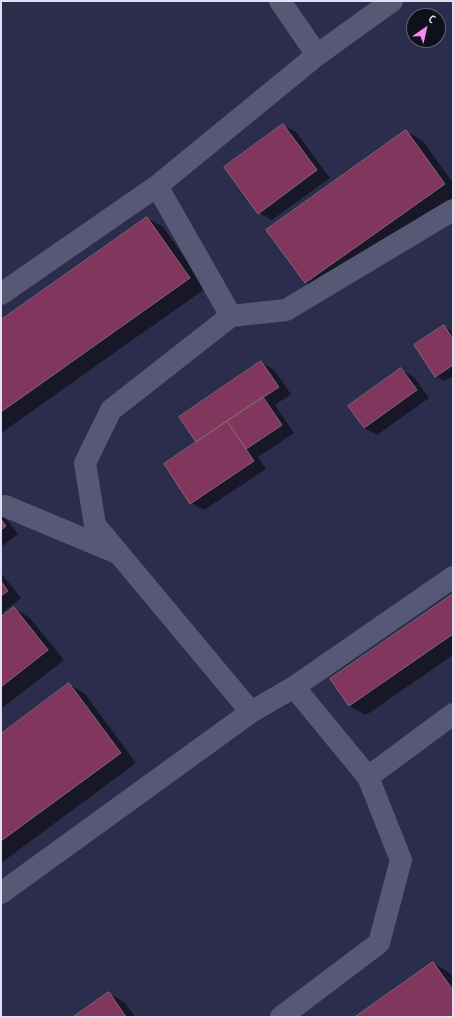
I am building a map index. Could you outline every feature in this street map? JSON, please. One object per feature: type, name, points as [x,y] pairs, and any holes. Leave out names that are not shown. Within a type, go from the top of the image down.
[{"type":"lane","points":[[280,1],[317,55]]},
{"type":"lane","points":[[1,294],[157,186],[317,55],[392,1]]},
{"type":"lane","points":[[157,186],[231,316]]},
{"type":"lane","points":[[251,712],[95,525],[85,463],[111,410],[231,316],[286,310],[453,210]]},
{"type":"lane","points":[[5,506],[118,553]]},
{"type":"lane","points":[[1,892],[251,712],[294,686],[453,577]]},
{"type":"lane","points":[[281,1017],[379,943],[401,860],[368,777],[294,686]]},
{"type":"lane","points":[[368,777],[453,714]]},
{"type":"shaded area","points":[[1,1],[453,1],[453,1017],[1,1017]]},
{"type":"building","points":[[283,124],[317,170],[258,214],[224,167]]},
{"type":"building","points":[[406,130],[445,184],[305,283],[266,230]]},
{"type":"building","points":[[147,217],[190,278],[1,412],[1,320]]},
{"type":"building","points":[[444,325],[453,339],[453,365],[435,377],[414,345]]},
{"type":"building","points":[[261,361],[279,387],[196,442],[179,417]]},
{"type":"building","points":[[401,368],[417,390],[364,428],[348,406]]},
{"type":"building","points":[[263,397],[282,425],[246,449],[227,421]]},
{"type":"building","points":[[227,421],[254,461],[190,504],[164,464]]},
{"type":"building","points":[[1,519],[6,526],[1,530]]},
{"type":"building","points":[[1,581],[8,591],[1,596]]},
{"type":"building","points":[[453,594],[453,634],[349,706],[330,679]]},
{"type":"building","points":[[14,607],[48,650],[1,687],[1,617]]},
{"type":"building","points":[[69,683],[121,753],[1,841],[1,734]]},
{"type":"building","points":[[433,962],[453,990],[453,1017],[355,1017]]},
{"type":"building","points":[[109,992],[126,1017],[73,1017]]}]
